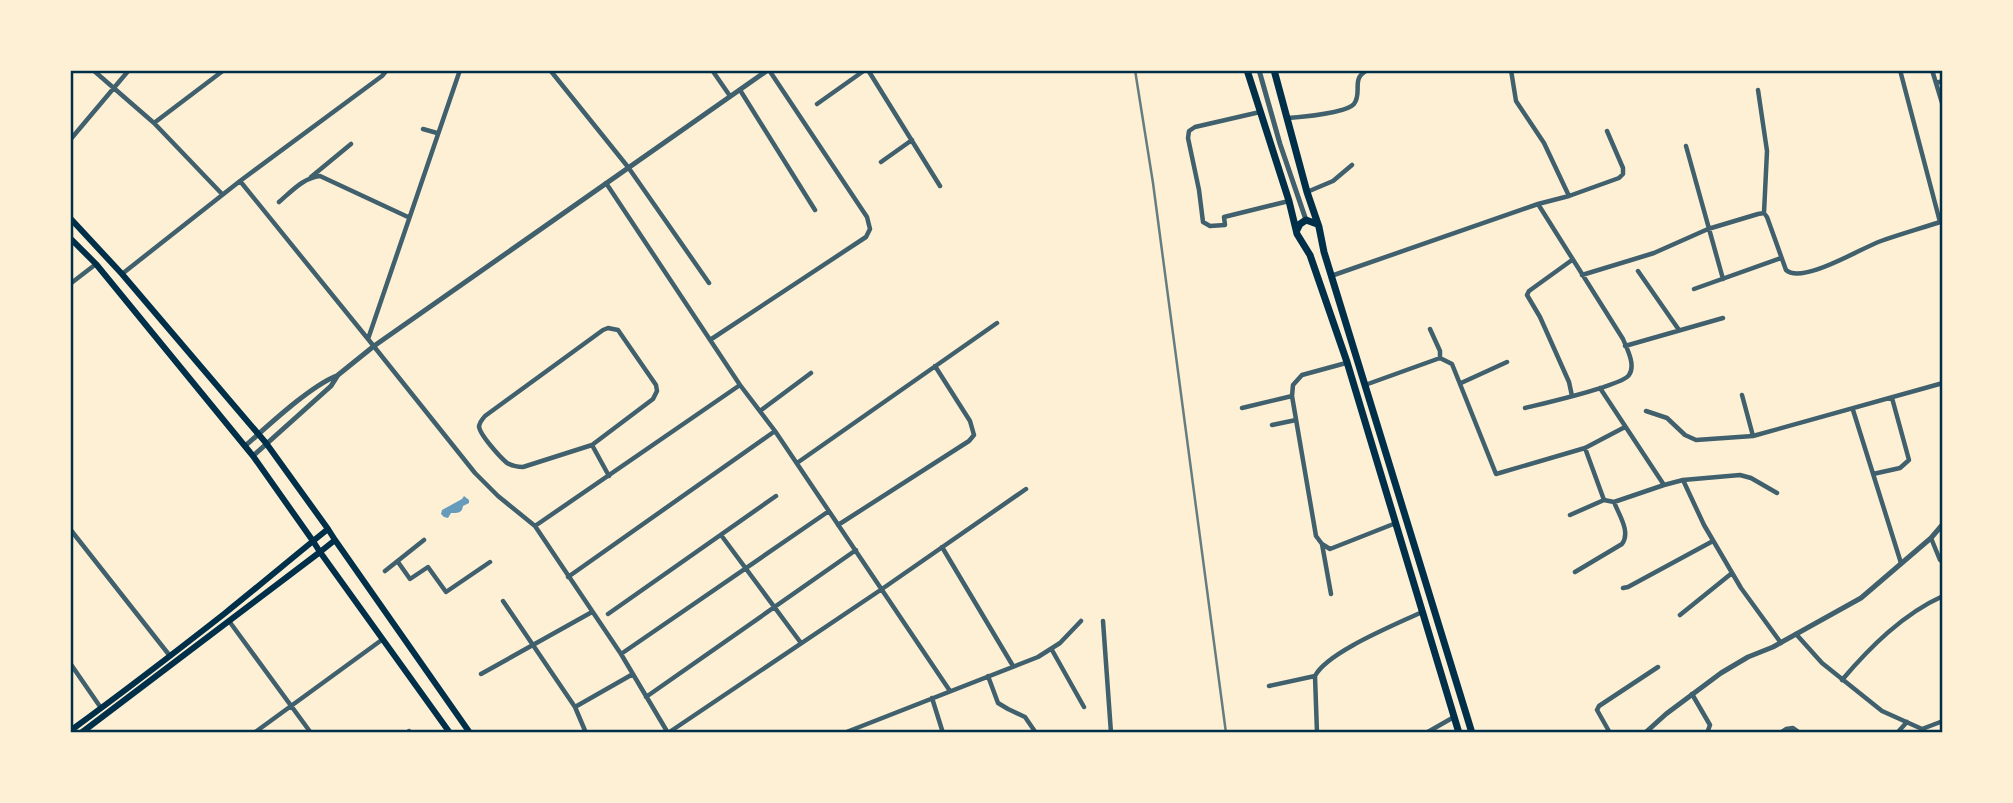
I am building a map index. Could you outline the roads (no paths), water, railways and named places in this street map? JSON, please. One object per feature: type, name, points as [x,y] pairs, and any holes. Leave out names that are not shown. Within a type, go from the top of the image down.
[{"type":"main road","points":[[1247,70],[1298,234],[1310,255],[1347,362],[1459,733]]},
{"type":"main road","points":[[1275,70],[1307,192],[1472,733]]},
{"type":"main road","points":[[70,218],[122,274],[266,443],[470,733]]},
{"type":"main road","points":[[1298,234],[1300,224],[1306,220],[1318,225]]},
{"type":"main road","points":[[1298,234],[1304,241],[1312,242],[1320,233]]},
{"type":"main road","points":[[70,238],[96,264],[253,456],[450,733]]},
{"type":"main road","points":[[70,731],[170,656],[328,529]]},
{"type":"main road","points":[[81,733],[92,730],[335,540]]},
{"type":"street","points":[[93,70],[154,123],[222,194]]},
{"type":"street","points":[[70,140],[129,70]]},
{"type":"street","points":[[154,123],[224,70]]},
{"type":"street","points":[[122,274],[222,194],[387,70]]},
{"type":"street","points":[[368,339],[460,70]]},
{"type":"street","points":[[550,70],[628,167],[709,283]]},
{"type":"street","points":[[712,70],[730,96]]},
{"type":"street","points":[[245,446],[325,381],[338,375],[374,346],[769,70],[867,217],[870,229],[866,237],[709,340]]},
{"type":"street","points":[[817,104],[866,70],[940,186]]},
{"type":"street","points":[[1259,70],[1306,220]]},
{"type":"street","points":[[1287,119],[1347,108],[1356,98],[1358,79],[1368,70]]},
{"type":"street","points":[[1511,70],[1516,100],[1544,143],[1569,196]]},
{"type":"street","points":[[1758,90],[1767,151],[1764,213],[1786,270],[1796,275],[1827,265],[1878,242],[1941,222],[1900,70]]},
{"type":"street","points":[[1932,70],[1943,106]]},
{"type":"street","points":[[1936,83],[1943,81]]},
{"type":"street","points":[[740,90],[814,211]]},
{"type":"street","points":[[1260,112],[1195,127],[1189,131],[1203,222],[1210,226],[1225,225],[1224,217],[1289,201]]},
{"type":"street","points":[[423,129],[437,133]]},
{"type":"street","points":[[1332,276],[1619,178],[1623,174],[1623,168],[1607,131]]},
{"type":"street","points":[[881,162],[912,140]]},
{"type":"street","points":[[279,202],[351,144]]},
{"type":"street","points":[[1686,146],[1723,279]]},
{"type":"street","points":[[1307,192],[1333,181],[1352,164]]},
{"type":"street","points":[[311,177],[325,177],[408,217]]},
{"type":"street","points":[[240,181],[475,473],[535,526],[621,654],[668,733],[1026,489]]},
{"type":"street","points":[[606,182],[709,340],[797,463],[950,691]]},
{"type":"street","points":[[1525,408],[1600,388],[1628,377],[1632,362],[1623,339],[1538,204]]},
{"type":"street","points":[[1581,275],[1654,253],[1708,229],[1764,213]]},
{"type":"street","points":[[1694,289],[1781,258]]},
{"type":"street","points":[[1572,260],[1527,295],[1541,317],[1569,382],[1572,396]]},
{"type":"street","points":[[70,284],[96,264]]},
{"type":"street","points":[[1638,271],[1680,331]]},
{"type":"street","points":[[1626,346],[1723,318]]},
{"type":"street","points":[[797,463],[997,323]]},
{"type":"street","points":[[614,328],[656,385],[657,391],[653,399],[592,445],[523,467],[514,467],[505,462],[479,428],[485,416],[603,330],[614,328]]},
{"type":"street","points":[[1430,329],[1440,351],[1440,358]]},
{"type":"street","points":[[1365,385],[1440,358],[1452,364],[1496,474],[1585,448],[1625,427]]},
{"type":"street","points":[[1347,362],[1302,375],[1293,385],[1292,396],[1316,536],[1330,549],[1396,523]]},
{"type":"street","points":[[1461,383],[1507,362]]},
{"type":"street","points":[[838,525],[969,441],[974,435],[970,421],[935,366]]},
{"type":"street","points":[[760,411],[811,373]]},
{"type":"street","points":[[253,456],[331,386],[338,375]]},
{"type":"street","points":[[1646,411],[1667,418],[1685,435],[1696,440],[1753,436],[1943,383]]},
{"type":"street","points":[[535,526],[740,385]]},
{"type":"street","points":[[1600,388],[1664,485]]},
{"type":"street","points":[[1742,395],[1753,436]]},
{"type":"street","points":[[1242,408],[1292,396]]},
{"type":"street","points":[[1873,474],[1900,468],[1909,460],[1892,398]]},
{"type":"street","points":[[1853,410],[1901,563]]},
{"type":"street","points":[[1272,425],[1296,420]]},
{"type":"street","points":[[568,577],[775,431]]},
{"type":"street","points":[[592,445],[609,476]]},
{"type":"street","points":[[1585,448],[1604,500]]},
{"type":"street","points":[[1570,515],[1604,500],[1614,502],[1683,480],[1746,476],[1777,493]]},
{"type":"street","points":[[1683,480],[1713,541],[1741,588],[1781,643]]},
{"type":"street","points":[[607,614],[776,496]]},
{"type":"street","points":[[1575,572],[1622,544],[1626,538],[1614,502]]},
{"type":"street","points":[[621,654],[829,511]]},
{"type":"street","points":[[1645,733],[1692,694],[1730,668],[1781,643],[1861,597],[1931,538],[1943,524]]},
{"type":"street","points":[[70,529],[170,656]]},
{"type":"street","points":[[721,535],[801,643]]},
{"type":"street","points":[[1931,538],[1943,562]]},
{"type":"street","points":[[385,571],[424,540]]},
{"type":"street","points":[[1623,588],[1713,541]]},
{"type":"street","points":[[1322,544],[1331,593]]},
{"type":"street","points":[[942,547],[1013,666]]},
{"type":"street","points":[[646,697],[856,550]]},
{"type":"street","points":[[398,562],[410,579],[428,567],[446,592],[490,562]]},
{"type":"street","points":[[1680,615],[1732,573]]},
{"type":"street","points":[[1842,680],[1896,625],[1927,603],[1943,596]]},
{"type":"street","points":[[503,601],[575,707],[586,733]]},
{"type":"street","points":[[481,674],[592,612]]},
{"type":"street","points":[[1317,733],[1315,676],[1318,671],[1334,657],[1367,638],[1422,612]]},
{"type":"street","points":[[229,621],[311,733]]},
{"type":"street","points":[[844,733],[1052,650],[1081,621]]},
{"type":"street","points":[[1103,621],[1111,733]]},
{"type":"street","points":[[1796,634],[1822,663],[1882,711],[1923,731],[1943,721]]},
{"type":"street","points":[[254,733],[384,638]]},
{"type":"street","points":[[1052,650],[1084,708]]},
{"type":"street","points":[[70,663],[101,708]]},
{"type":"street","points":[[1610,733],[1598,715],[1599,706],[1658,667]]},
{"type":"street","points":[[575,707],[633,674]]},
{"type":"street","points":[[988,676],[998,703],[1026,717],[1037,733]]},
{"type":"street","points":[[1269,686],[1315,676]]},
{"type":"street","points":[[1692,694],[1710,724],[1707,733]]},
{"type":"street","points":[[932,698],[943,733]]},
{"type":"street","points":[[1426,733],[1454,717]]},
{"type":"street","points":[[1897,733],[1907,722]]},
{"type":"street","points":[[1780,733],[1793,728],[1800,733]]},
{"type":"water","points":[[464,496],[469,503],[463,506],[461,511],[451,513],[448,518],[441,514],[442,510]]},
{"type":"railway","points":[[1135,70],[1153,183],[1226,733]]}]
